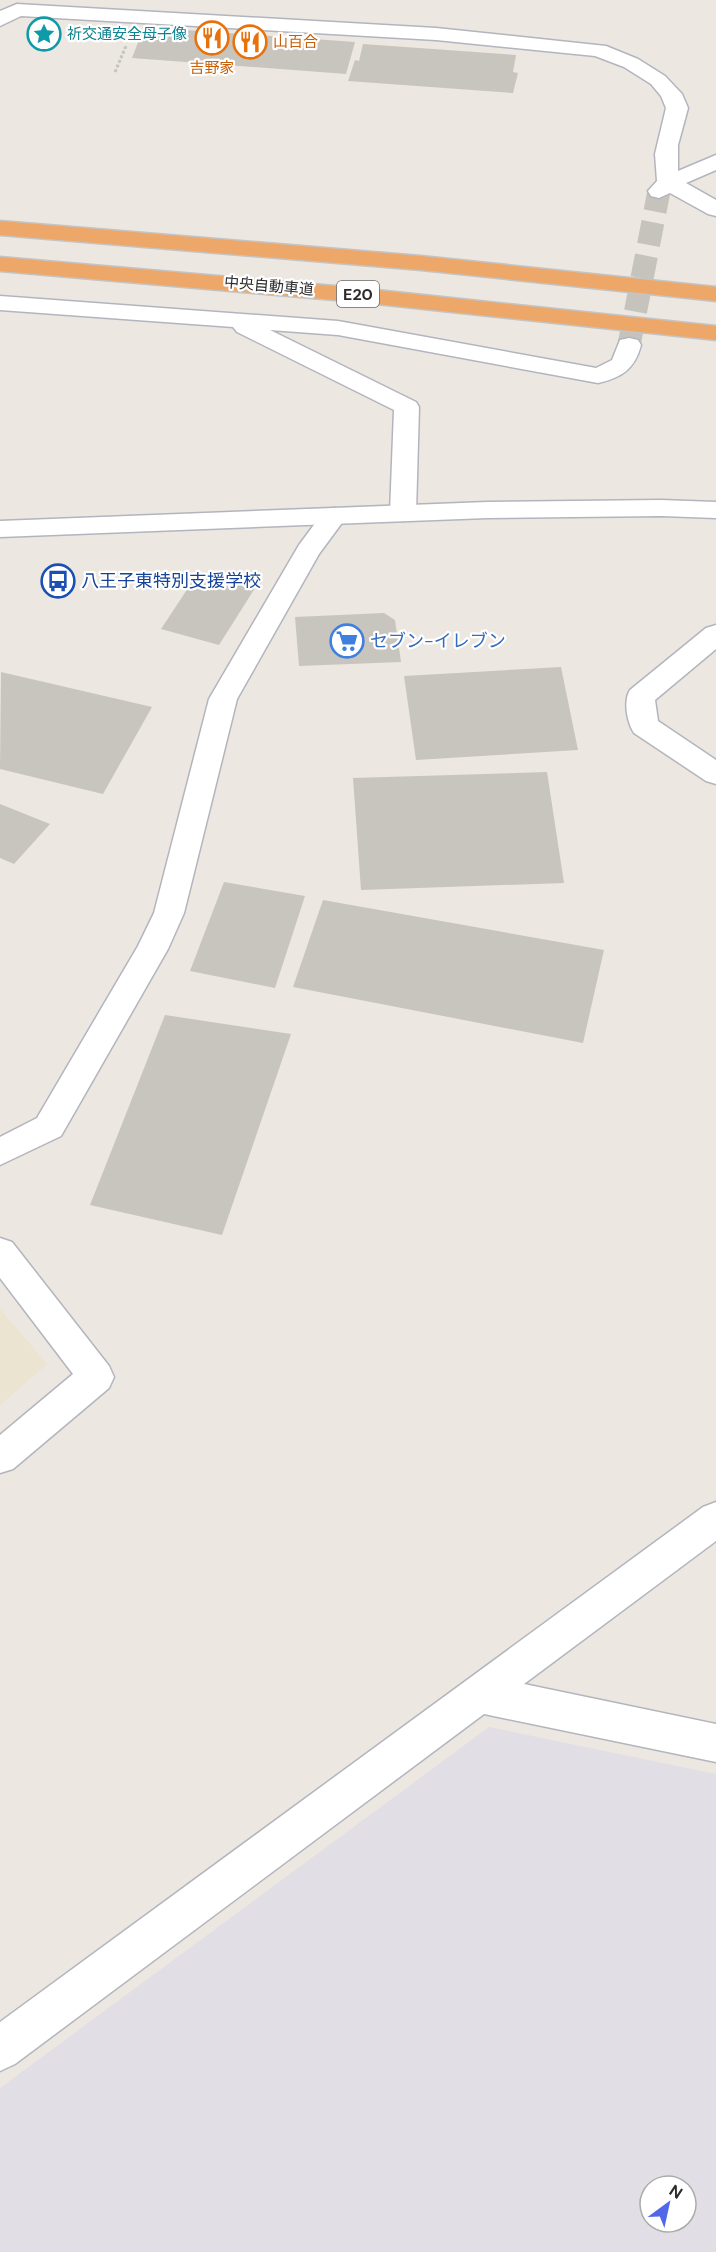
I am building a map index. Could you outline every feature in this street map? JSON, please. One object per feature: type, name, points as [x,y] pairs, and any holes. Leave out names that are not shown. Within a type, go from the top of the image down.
[{"type":"highway","name":"E20","points":[[0,228],[421,263],[716,294]]},
{"type":"highway","name":"中央自動車道","points":[[0,264],[151,275],[437,302],[716,333]]},
{"type":"street","points":[[13,10],[269,16],[599,50],[631,63],[658,80],[671,94],[677,108],[664,156],[664,187]]},
{"type":"street","points":[[664,187],[716,162]]},
{"type":"street","points":[[664,187],[716,210]]},
{"type":"street","points":[[0,303],[338,328],[598,376],[614,370],[625,362],[628,345]]},
{"type":"street","points":[[230,320],[407,407],[403,513]]},
{"type":"street","points":[[0,529],[584,508],[716,510]]},
{"type":"street","points":[[0,1152],[49,1126],[152,950],[169,913],[223,699],[308,551],[334,516]]},
{"type":"street","points":[[716,634],[640,697],[644,726],[716,774]]},
{"type":"street","points":[[0,1252],[96,1377],[0,1457]]},
{"type":"street","points":[[0,2049],[478,1694],[714,1523]]},
{"type":"street","points":[[478,1694],[716,1743]]},
{"type":"path","points":[[115,72],[128,42]]},
{"type":"shaded area","points":[[0,1309],[47,1364],[0,1405]]},
{"type":"shaded area","points":[[489,1727],[716,1774],[716,2252],[0,2252],[0,2088]]},
{"type":"building","points":[[144,27],[355,42],[346,74],[132,58]]},
{"type":"building","points":[[363,44],[516,55],[513,72],[518,73],[513,93],[348,81],[355,60],[359,61]]},
{"type":"building","points":[[198,573],[255,588],[219,645],[161,629]]},
{"type":"building","name":"セブン-イレブン","points":[[384,613],[395,620],[401,662],[299,666],[295,617]]},
{"type":"building","points":[[561,667],[578,750],[416,760],[404,676]]},
{"type":"building","points":[[1,672],[152,707],[103,794],[0,769]]},
{"type":"building","points":[[547,772],[564,883],[361,890],[353,778]]},
{"type":"building","points":[[0,804],[50,824],[14,864],[0,858]]},
{"type":"building","points":[[224,882],[305,896],[275,988],[190,971]]},
{"type":"building","points":[[323,900],[604,950],[583,1043],[293,987]]},
{"type":"building","points":[[165,1015],[291,1034],[222,1235],[90,1205]]},
{"type":"tunnel","points":[[629,345],[659,191]]},
{"type":"place","name":"祈交通安全母子像","points":[[44,34]]},
{"type":"place","name":"吉野家","points":[[212,38]]},
{"type":"place","name":"山百合","points":[[250,42]]},
{"type":"place","name":"八王子東特別支援学校","points":[[58,581]]},
{"type":"place","name":"セブン-イレブン","points":[[347,641]]}]
